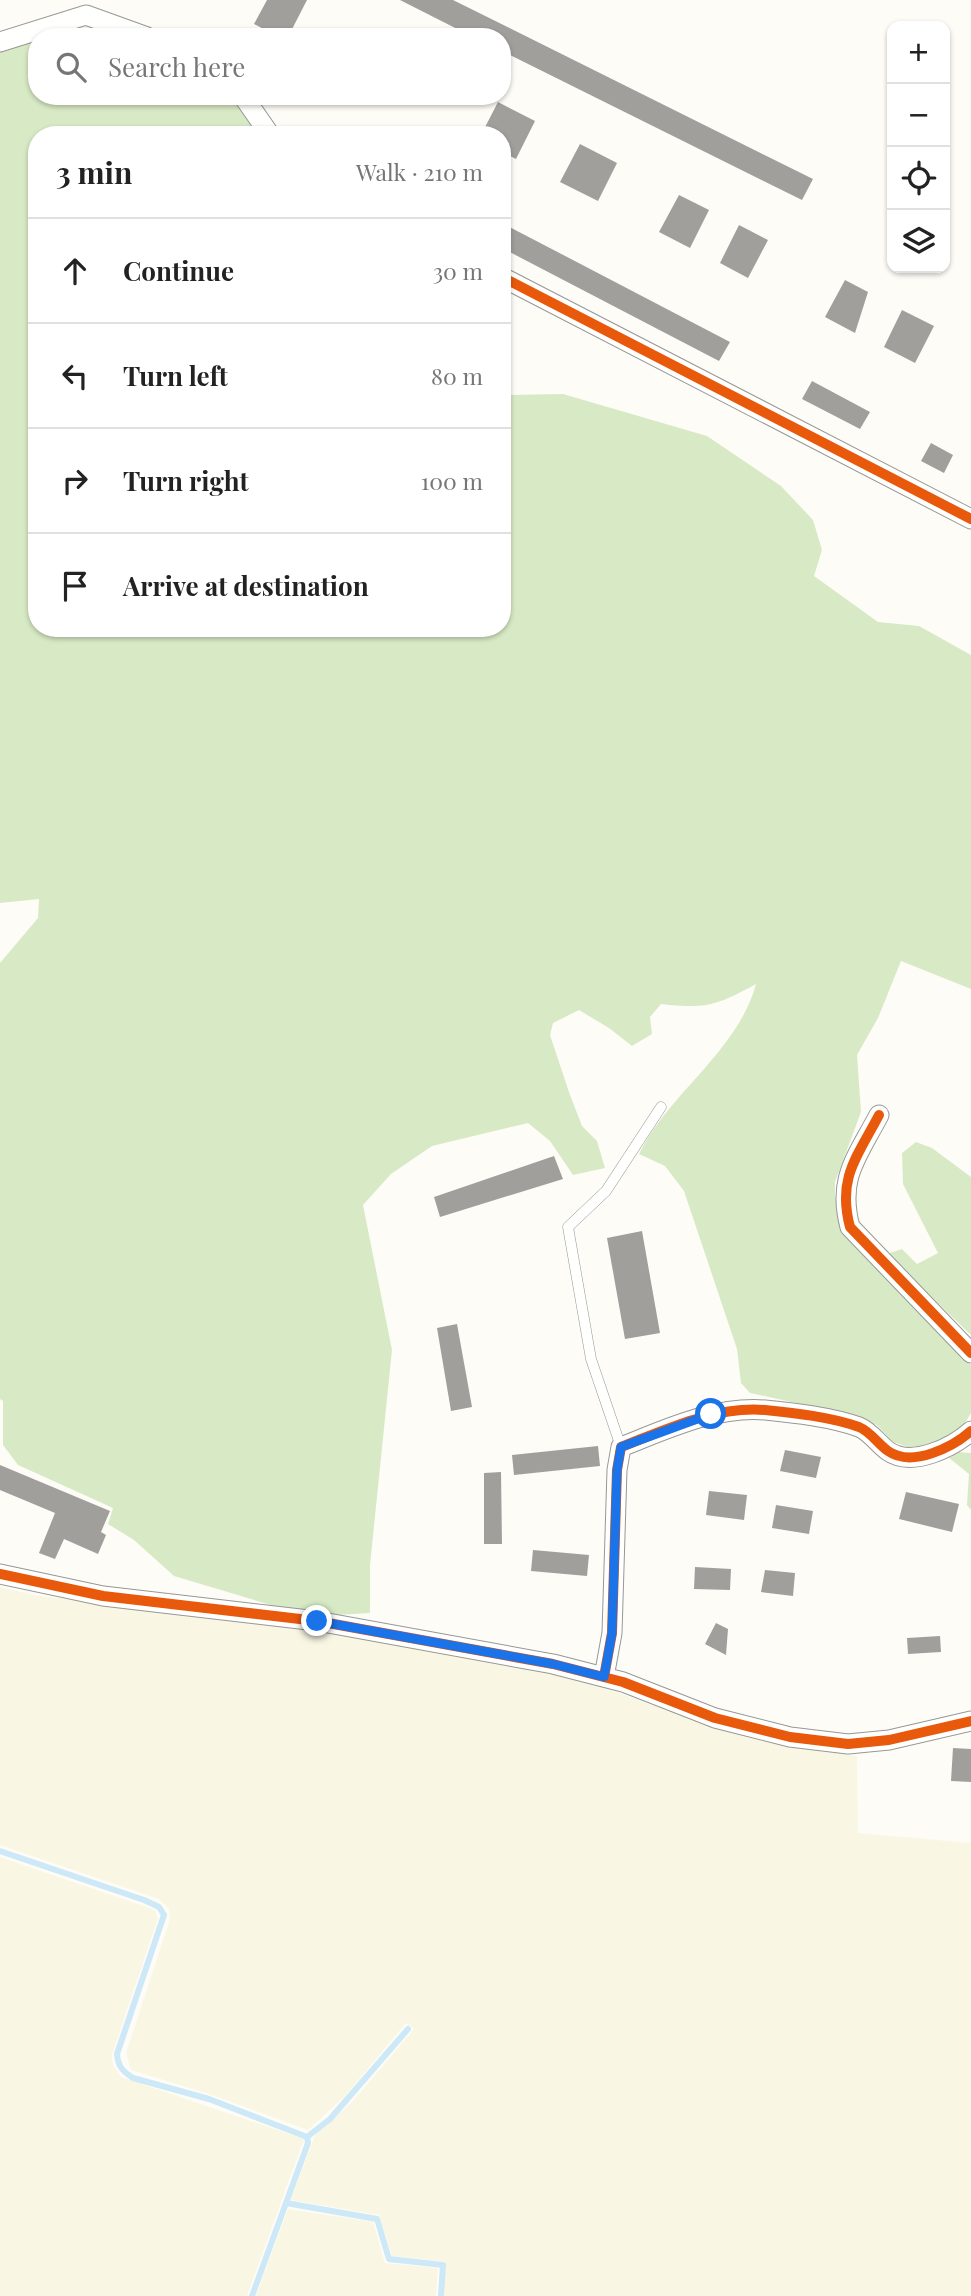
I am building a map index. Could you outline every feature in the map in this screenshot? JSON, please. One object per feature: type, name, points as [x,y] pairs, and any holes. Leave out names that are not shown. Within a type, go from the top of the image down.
[{"type":"street","points":[[45,28],[86,15],[122,28]]},
{"type":"street","points":[[0,42],[28,33]]},
{"type":"street","points":[[249,105],[264,126]]},
{"type":"street","points":[[511,282],[971,519]]},
{"type":"street","points":[[878,1115],[845,1181],[844,1206],[850,1227],[971,1353]]},
{"type":"street","points":[[604,1677],[612,1633],[617,1470],[621,1447],[711,1414],[763,1410],[862,1428],[889,1452],[901,1456],[928,1455],[958,1443],[971,1431]]},
{"type":"street","points":[[0,1574],[103,1596],[317,1621],[553,1664],[604,1677],[715,1718],[790,1737],[848,1744],[889,1740],[971,1721]]},
{"type":"lane","points":[[621,1447],[591,1359],[568,1227],[606,1191],[661,1107]]},
{"type":"shaded area","points":[[0,1587],[33,1595],[319,1631],[566,1674],[716,1728],[783,1746],[857,1756],[858,1833],[971,1843],[971,2296],[444,2296],[446,2262],[392,2256],[379,2215],[291,2200],[315,2135],[352,2102],[414,2029],[406,2023],[345,2096],[308,2130],[209,2094],[131,2070],[126,2053],[170,1919],[169,1909],[159,1899],[0,1845]]},
{"type":"shaded area","points":[[0,1857],[155,1910],[158,1918],[112,2055],[113,2065],[121,2077],[304,2139],[247,2296],[0,2296]]},
{"type":"shaded area","points":[[288,2209],[373,2222],[385,2263],[438,2268],[436,2296],[256,2296]]},
{"type":"green space","points":[[28,43],[28,105],[239,105],[254,126],[28,126],[28,637],[511,637],[511,395],[563,394],[707,436],[781,486],[813,520],[822,550],[814,576],[878,622],[919,626],[971,655],[971,989],[901,961],[878,1018],[857,1055],[861,1112],[835,1182],[835,1196],[843,1230],[861,1253],[971,1365],[971,1413],[962,1428],[943,1442],[913,1449],[891,1441],[877,1425],[824,1409],[750,1393],[741,1383],[737,1349],[684,1191],[665,1166],[639,1154],[667,1111],[734,1030],[747,1008],[756,984],[710,1004],[661,1004],[650,1017],[652,1034],[632,1046],[579,1010],[553,1023],[550,1035],[570,1095],[582,1126],[597,1141],[605,1168],[573,1175],[550,1141],[528,1123],[432,1146],[391,1174],[363,1205],[392,1350],[370,1565],[370,1613],[336,1615],[284,1609],[174,1576],[134,1540],[108,1524],[113,1508],[18,1465],[3,1445],[3,1401],[0,1399],[0,963],[38,918],[39,899],[0,903],[0,50]]},
{"type":"green space","points":[[916,1142],[932,1148],[971,1177],[971,1335],[887,1254],[902,1249],[917,1264],[938,1253],[903,1184],[902,1153]]},
{"type":"green space","points":[[958,1452],[971,1453],[971,1510],[967,1505],[969,1474],[949,1458]]},
{"type":"building","points":[[267,0],[307,0],[293,28],[262,28],[254,24]]},
{"type":"building","points":[[400,0],[453,0],[509,28],[455,28]]},
{"type":"building","points":[[511,29],[813,179],[802,200],[511,55]]},
{"type":"building","points":[[496,105],[504,105],[535,121],[516,159],[511,156],[511,126],[486,126]]},
{"type":"building","points":[[580,144],[617,163],[598,201],[560,182]]},
{"type":"building","points":[[679,195],[709,210],[690,248],[659,232]]},
{"type":"building","points":[[739,225],[768,240],[748,278],[720,263]]},
{"type":"building","points":[[511,228],[730,342],[719,361],[511,253]]},
{"type":"building","points":[[845,280],[868,292],[855,333],[825,317]]},
{"type":"building","points":[[902,310],[934,326],[915,363],[884,347]]},
{"type":"building","points":[[812,381],[870,412],[860,429],[802,399]]},
{"type":"building","points":[[931,443],[953,455],[944,473],[921,461]]},
{"type":"building","points":[[554,1156],[563,1179],[440,1217],[434,1197]]},
{"type":"building","points":[[642,1231],[660,1333],[625,1339],[607,1238]]},
{"type":"building","points":[[457,1324],[472,1407],[451,1411],[437,1328]]},
{"type":"building","points":[[598,1446],[600,1466],[514,1475],[512,1455]]},
{"type":"building","points":[[785,1450],[821,1457],[816,1478],[780,1471]]},
{"type":"building","points":[[0,1465],[110,1511],[101,1532],[106,1535],[98,1554],[64,1539],[55,1559],[39,1553],[55,1513],[0,1490]]},
{"type":"building","points":[[501,1472],[502,1544],[484,1544],[484,1473]]},
{"type":"building","points":[[709,1491],[747,1495],[744,1520],[706,1515]]},
{"type":"building","points":[[906,1492],[959,1504],[952,1532],[899,1519]]},
{"type":"building","points":[[776,1505],[813,1511],[809,1534],[772,1528]]},
{"type":"building","points":[[533,1550],[589,1555],[587,1576],[531,1571]]},
{"type":"building","points":[[695,1567],[731,1569],[730,1590],[694,1589]]},
{"type":"building","points":[[765,1570],[795,1573],[793,1596],[761,1592]]},
{"type":"building","points":[[716,1623],[728,1629],[726,1655],[705,1644]]},
{"type":"building","points":[[940,1636],[941,1652],[908,1654],[907,1638]]},
{"type":"building","points":[[953,1748],[971,1749],[971,1782],[951,1781]]},
{"type":"waterway","points":[[0,1851],[144,1900],[159,1907],[164,1915],[117,2054],[126,2073],[133,2078],[209,2099],[307,2137],[308,2143],[252,2296]]},
{"type":"waterway","points":[[307,2137],[330,2119],[408,2029]]},
{"type":"waterway","points":[[286,2203],[377,2219],[389,2259],[443,2265],[441,2296]]},
{"type":"cycle path","points":[[511,282],[971,519]]},
{"type":"cycle path","points":[[879,1115],[851,1168],[846,1195],[850,1227],[971,1353]]},
{"type":"cycle path","points":[[604,1677],[612,1633],[617,1470],[621,1447],[692,1420],[746,1410],[801,1414],[859,1427],[898,1456],[932,1453],[971,1431]]},
{"type":"cycle path","points":[[0,1574],[103,1596],[317,1621],[553,1664],[623,1682],[715,1718],[790,1737],[848,1744],[889,1740],[971,1721]]},
{"type":"route","points":[[317,1621],[553,1664],[604,1677],[612,1633],[617,1470],[621,1447],[711,1414]]}]
